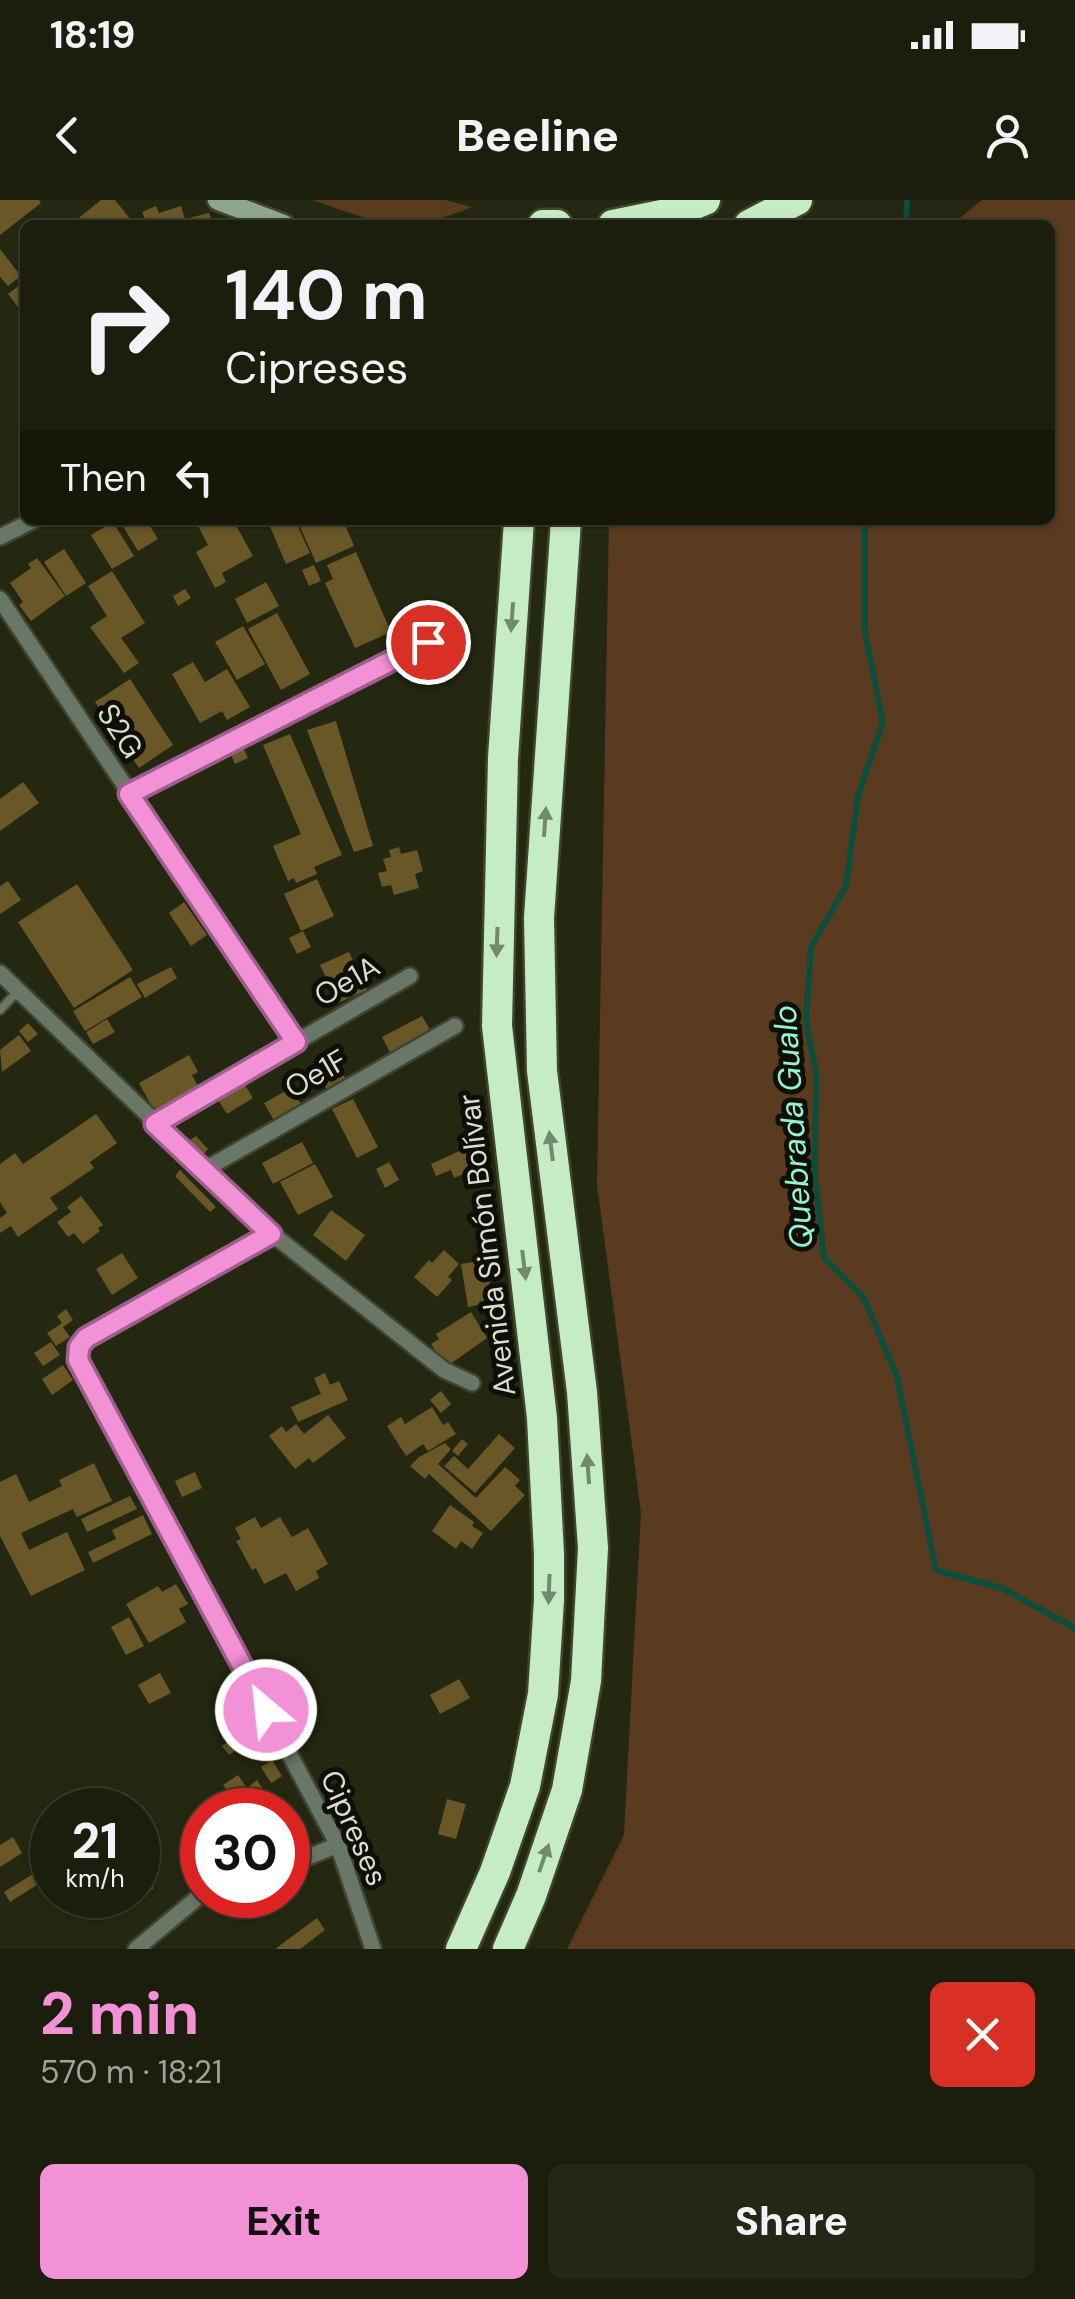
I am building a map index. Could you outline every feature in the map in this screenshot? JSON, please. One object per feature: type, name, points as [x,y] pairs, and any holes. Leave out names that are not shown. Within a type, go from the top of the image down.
[{"type":"highway","points":[[641,220],[704,200]]},
{"type":"highway","points":[[759,220],[797,200]]},
{"type":"highway","name":"Avenida Simón Bolívar","points":[[461,1949],[495,1872],[524,1786],[543,1694],[550,1554],[542,1418],[497,1026],[502,758],[518,525]]},
{"type":"highway","points":[[508,1949],[531,1896],[567,1790],[586,1680],[593,1548],[582,1392],[541,1052],[539,918],[566,525]]},
{"type":"street","points":[[218,200],[271,220]]},
{"type":"street","points":[[0,537],[24,525]]},
{"type":"street","name":"S2G","points":[[0,599],[296,1042]]},
{"type":"street","points":[[129,794],[428,642]]},
{"type":"street","points":[[0,973],[271,1234],[444,1370],[472,1384]]},
{"type":"street","name":"Oe1A","points":[[155,1124],[410,976]]},
{"type":"street","name":"Oe1F","points":[[204,1170],[455,1026]]},
{"type":"street","name":"Cipreses","points":[[271,1234],[86,1338],[79,1347],[78,1360],[338,1845],[373,1949]]},
{"type":"street","points":[[310,1857],[338,1845]]},
{"type":"street","points":[[136,1949],[180,1912]]},
{"type":"lane","points":[[0,1010],[18,991]]},
{"type":"shaded area","points":[[312,200],[445,200],[472,207],[433,220],[375,220]]},
{"type":"shaded area","points":[[982,200],[1075,200],[1075,1949],[567,1949],[624,1835],[641,1512],[597,1185],[609,525],[1055,525],[1055,220],[957,220]]},
{"type":"building","points":[[0,200],[39,200],[41,203],[0,235]]},
{"type":"building","points":[[101,200],[115,200],[131,220],[76,220]]},
{"type":"building","points":[[156,206],[159,213],[181,206],[185,219],[209,213],[211,220],[146,220],[142,212]]},
{"type":"building","points":[[0,249],[20,277],[8,286],[0,277]]},
{"type":"building","points":[[20,285],[20,310],[8,294]]},
{"type":"building","points":[[115,525],[134,556],[112,569],[91,535]]},
{"type":"building","points":[[122,525],[149,525],[158,539],[138,551]]},
{"type":"building","points":[[198,525],[236,525],[253,556],[222,573],[226,582],[215,588],[196,552],[208,545]]},
{"type":"building","points":[[269,525],[297,525],[310,553],[286,564]]},
{"type":"building","points":[[299,525],[345,525],[354,546],[316,563]]},
{"type":"building","points":[[64,549],[86,583],[66,596],[44,562]]},
{"type":"building","points":[[356,552],[391,632],[355,648],[325,583],[333,579],[327,565]]},
{"type":"building","points":[[37,558],[65,596],[31,621],[10,583],[31,568],[28,564]]},
{"type":"building","points":[[314,565],[321,581],[309,586],[302,570]]},
{"type":"building","points":[[112,571],[145,623],[121,638],[139,663],[124,673],[90,627],[107,616],[88,586]]},
{"type":"building","points":[[266,582],[279,606],[247,623],[235,599]]},
{"type":"building","points":[[185,589],[191,598],[178,606],[173,596]]},
{"type":"building","points":[[277,613],[310,674],[281,690],[248,629]]},
{"type":"building","points":[[243,626],[265,664],[237,680],[215,642]]},
{"type":"building","points":[[193,662],[205,682],[227,669],[250,707],[227,720],[222,711],[200,723],[172,674]]},
{"type":"building","points":[[130,679],[173,745],[139,768],[95,702]]},
{"type":"building","points":[[336,721],[373,846],[354,852],[307,730]]},
{"type":"building","points":[[290,734],[342,855],[314,867],[317,874],[296,883],[294,878],[288,881],[273,846],[301,834],[263,745]]},
{"type":"building","points":[[244,749],[248,758],[235,764],[231,755]]},
{"type":"building","points":[[23,782],[39,803],[0,831],[0,799]]},
{"type":"building","points":[[399,847],[401,854],[417,850],[423,871],[415,874],[419,888],[394,895],[391,885],[382,887],[378,873],[387,871],[383,859],[391,857],[389,850]]},
{"type":"building","points":[[317,879],[334,916],[301,931],[284,894]]},
{"type":"building","points":[[8,881],[21,900],[0,914],[0,886]]},
{"type":"building","points":[[77,884],[133,970],[74,1008],[18,922]]},
{"type":"building","points":[[184,902],[207,935],[191,946],[169,913]]},
{"type":"building","points":[[303,931],[311,947],[297,954],[289,938]]},
{"type":"building","points":[[349,952],[367,990],[338,1003],[320,965]]},
{"type":"building","points":[[171,967],[177,978],[145,998],[137,984]]},
{"type":"building","points":[[130,977],[142,997],[85,1031],[73,1011]]},
{"type":"building","points":[[422,1016],[433,1035],[392,1056],[382,1037]]},
{"type":"building","points":[[107,1019],[115,1032],[93,1044],[86,1032]]},
{"type":"building","points":[[28,1023],[38,1034],[28,1042],[19,1031]]},
{"type":"building","points":[[19,1035],[31,1051],[2,1072],[0,1050]]},
{"type":"building","points":[[189,1055],[198,1072],[192,1075],[201,1092],[157,1116],[139,1083]]},
{"type":"building","points":[[338,1066],[347,1082],[328,1092],[320,1077]]},
{"type":"building","points":[[243,1082],[253,1098],[227,1114],[217,1098]]},
{"type":"building","points":[[291,1088],[302,1106],[275,1122],[264,1103]]},
{"type":"building","points":[[353,1099],[378,1147],[357,1158],[332,1109]]},
{"type":"building","points":[[96,1114],[117,1143],[90,1162],[94,1168],[50,1198],[58,1209],[18,1237],[11,1226],[0,1233],[0,1218],[7,1213],[0,1202],[0,1164],[15,1153],[23,1164]]},
{"type":"building","points":[[196,1136],[208,1149],[203,1155],[190,1140]]},
{"type":"building","points":[[302,1142],[313,1163],[273,1184],[262,1163]]},
{"type":"building","points":[[475,1144],[484,1165],[454,1178],[451,1170],[436,1176],[431,1164]]},
{"type":"building","points":[[389,1162],[399,1180],[385,1188],[376,1169]]},
{"type":"building","points":[[315,1164],[333,1197],[298,1215],[280,1182]]},
{"type":"building","points":[[180,1170],[216,1207],[210,1212],[175,1176]]},
{"type":"building","points":[[81,1196],[103,1225],[83,1244],[74,1233],[68,1237],[57,1222],[71,1212],[67,1207]]},
{"type":"building","points":[[331,1210],[365,1235],[346,1261],[313,1235]]},
{"type":"building","points":[[444,1250],[459,1264],[448,1277],[452,1280],[437,1297],[414,1277]]},
{"type":"building","points":[[122,1253],[138,1278],[112,1295],[96,1269]]},
{"type":"building","points":[[485,1260],[493,1302],[468,1307],[461,1264]]},
{"type":"building","points":[[66,1309],[73,1320],[63,1327],[70,1337],[56,1346],[47,1333],[62,1323],[57,1316]]},
{"type":"building","points":[[471,1312],[487,1338],[446,1367],[431,1344],[439,1339],[436,1334]]},
{"type":"building","points":[[51,1342],[60,1355],[43,1366],[34,1353]]},
{"type":"building","points":[[63,1365],[73,1380],[52,1395],[42,1379]]},
{"type":"building","points":[[325,1373],[330,1385],[339,1381],[348,1400],[298,1422],[291,1407],[321,1394],[314,1378]]},
{"type":"building","points":[[441,1391],[451,1404],[441,1413],[430,1400]]},
{"type":"building","points":[[432,1407],[443,1425],[448,1422],[456,1434],[428,1451],[423,1444],[406,1456],[387,1426],[401,1417],[405,1424]]},
{"type":"building","points":[[328,1415],[346,1438],[313,1463],[309,1458],[295,1469],[269,1436],[282,1426],[286,1432],[296,1424],[304,1434]]},
{"type":"building","points":[[499,1434],[515,1448],[475,1493],[444,1466],[454,1456],[468,1469]]},
{"type":"building","points":[[462,1439],[468,1444],[458,1456],[452,1451]]},
{"type":"building","points":[[445,1443],[451,1449],[438,1464],[476,1498],[505,1467],[520,1480],[515,1486],[525,1495],[491,1531],[429,1474],[425,1479],[410,1466]]},
{"type":"building","points":[[94,1463],[112,1501],[77,1517],[73,1509],[21,1533],[29,1550],[67,1532],[85,1570],[31,1596],[0,1536],[0,1482],[16,1474],[29,1502],[62,1486],[59,1480]]},
{"type":"building","points":[[195,1472],[202,1488],[182,1497],[175,1481]]},
{"type":"building","points":[[130,1496],[137,1509],[87,1532],[81,1519]]},
{"type":"building","points":[[450,1505],[483,1533],[472,1549],[461,1541],[456,1549],[432,1531]]},
{"type":"building","points":[[143,1515],[152,1534],[93,1563],[88,1552],[116,1539],[112,1530]]},
{"type":"building","points":[[255,1517],[261,1528],[280,1517],[292,1537],[308,1528],[328,1564],[316,1571],[319,1578],[296,1591],[286,1573],[264,1584],[236,1541],[241,1539],[235,1528]]},
{"type":"building","points":[[176,1584],[188,1604],[179,1609],[186,1622],[149,1643],[126,1604],[158,1586],[162,1592]]},
{"type":"building","points":[[129,1617],[144,1646],[126,1655],[111,1627]]},
{"type":"building","points":[[160,1673],[171,1693],[149,1704],[138,1685]]},
{"type":"building","points":[[459,1679],[470,1698],[440,1714],[430,1695]]},
{"type":"building","points":[[235,1736],[242,1746],[229,1755],[222,1746]]},
{"type":"building","points":[[272,1760],[282,1776],[271,1783],[261,1767]]},
{"type":"building","points":[[238,1775],[247,1788],[225,1788],[223,1785]]},
{"type":"building","points":[[447,1799],[466,1804],[456,1839],[438,1834]]},
{"type":"building","points":[[351,1806],[363,1827],[349,1835],[337,1814]]},
{"type":"building","points":[[13,1837],[22,1853],[0,1867],[0,1845]]},
{"type":"building","points":[[30,1876],[30,1889],[10,1902],[4,1892]]},
{"type":"building","points":[[317,1918],[325,1930],[300,1949],[275,1949]]},
{"type":"waterway","name":"Quebrada Gualo","points":[[906,220],[907,200]]},
{"type":"waterway","name":"Quebrada Gualo","points":[[865,525],[865,631],[883,723],[858,796],[846,886],[811,947],[806,1021],[816,1073],[815,1176],[824,1258],[864,1298],[897,1377],[936,1570],[1004,1589],[1075,1628]]},
{"type":"route","points":[[266,1710],[78,1360],[79,1347],[86,1338],[271,1234],[155,1124],[296,1042],[129,794],[428,642]]}]
